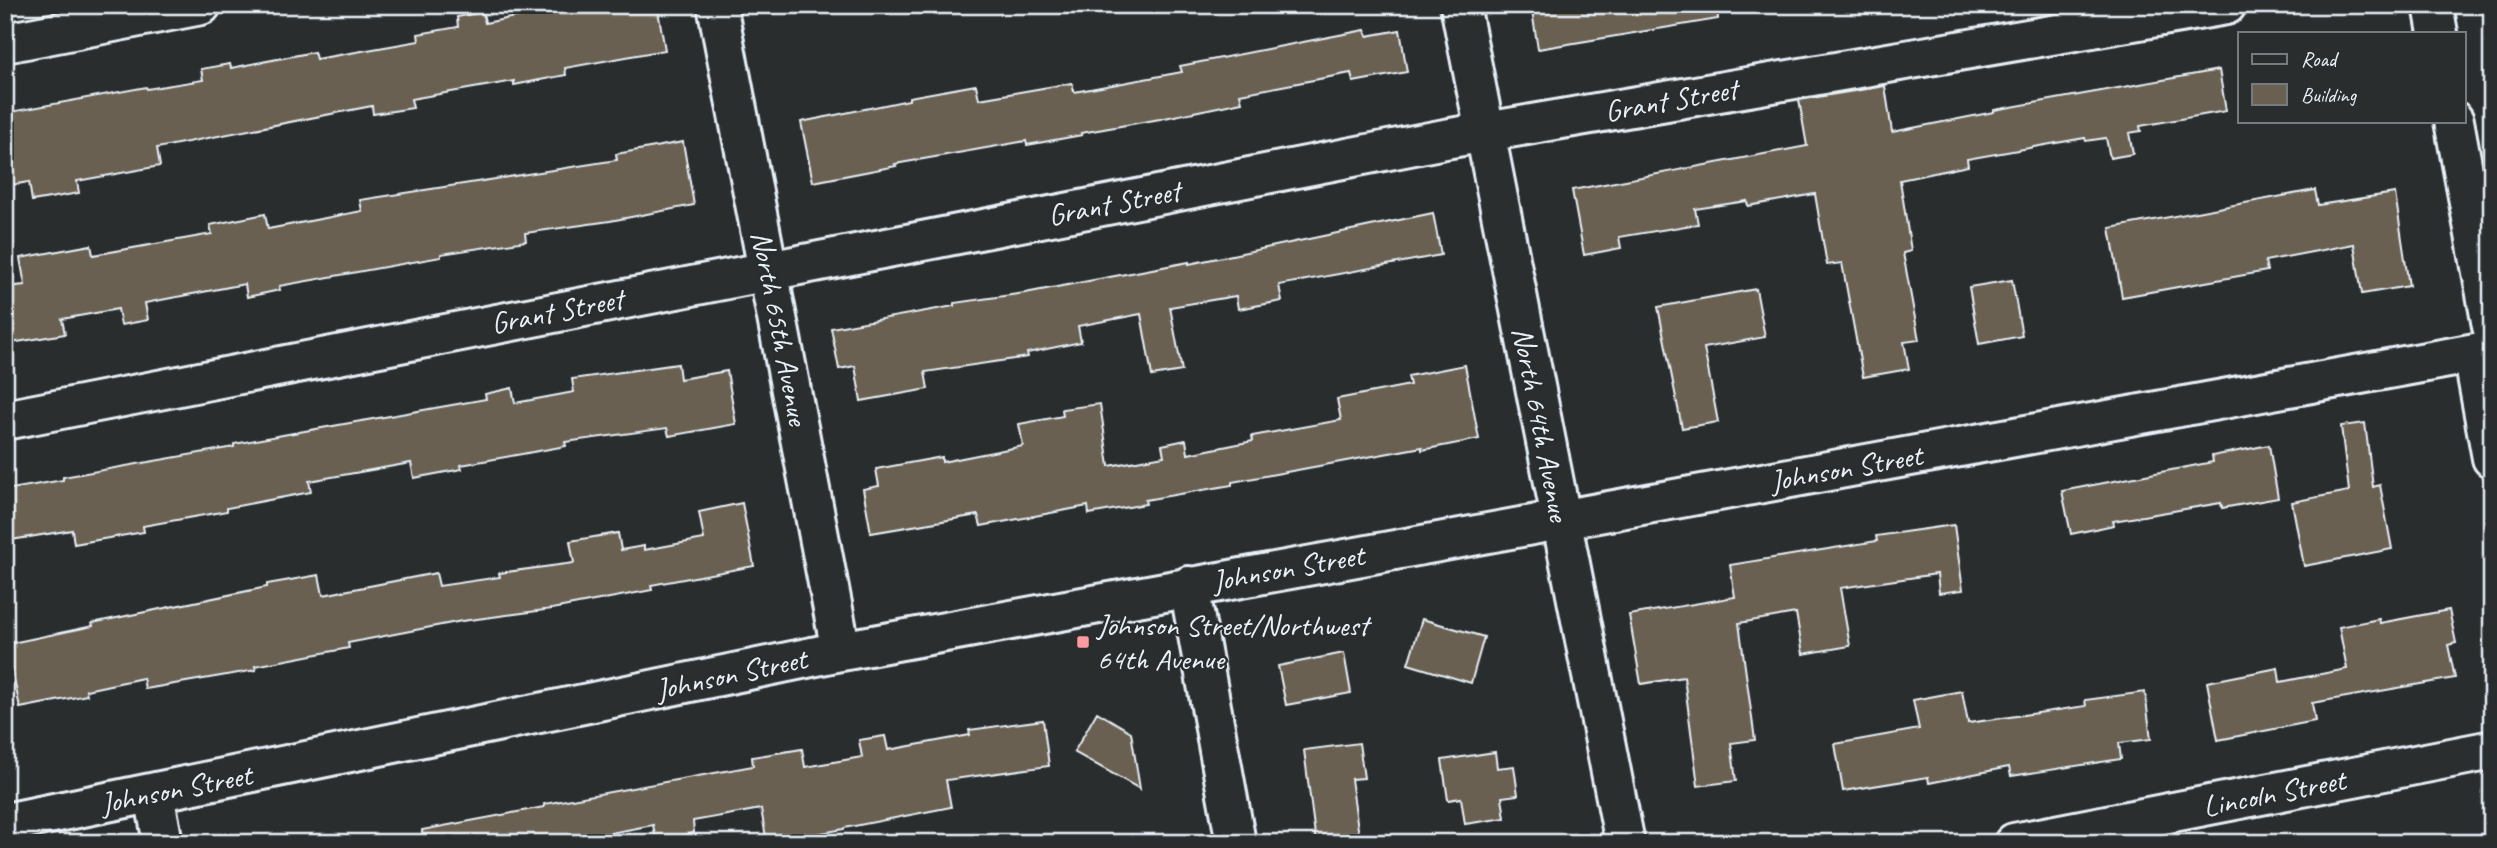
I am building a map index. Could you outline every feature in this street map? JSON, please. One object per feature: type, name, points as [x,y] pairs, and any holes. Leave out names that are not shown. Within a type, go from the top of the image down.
[{"type":"street","points":[[5,43],[201,5]]},
{"type":"street","name":"North 65th Avenue","points":[[717,5],[841,651]]},
{"type":"street","name":"North 64th Avenue","points":[[1460,5],[1625,843]]},
{"type":"street","name":"Grant Street","points":[[5,420],[769,269],[1484,132],[2226,5]]},
{"type":"street","points":[[2433,5],[2438,32]]},
{"type":"street","points":[[2454,122],[2486,343],[2492,458]]},
{"type":"street","name":"Johnson Street","points":[[5,823],[841,651],[1560,520],[2486,343]]},
{"type":"street","points":[[1189,586],[1236,843]]},
{"type":"street","name":"Lincoln Street","points":[[2014,843],[2492,751]]},
{"type":"street","points":[[154,794],[163,843]]},
{"type":"building","points":[[539,5],[657,5],[665,50],[565,68],[566,75],[411,99],[413,108],[373,114],[372,106],[157,148],[160,166],[77,181],[79,193],[32,201],[29,182],[5,186],[5,113],[146,87],[147,89],[203,80],[201,69],[230,64],[231,68],[314,52],[316,59],[419,41],[418,34],[458,27],[457,17],[483,12],[485,23],[541,12]]},
{"type":"building","points":[[1531,5],[1717,5],[1718,19],[1538,49]]},
{"type":"building","points":[[1365,30],[1367,36],[1400,30],[1407,72],[1353,82],[1351,73],[1240,94],[1242,102],[1081,133],[1082,135],[1027,145],[1026,141],[895,164],[896,166],[813,182],[801,122],[909,100],[909,97],[976,85],[979,99],[1072,83],[1074,92],[1182,72],[1180,66]]},
{"type":"building","points":[[2219,70],[2226,111],[2140,126],[2141,131],[2129,133],[2133,154],[2110,158],[2106,138],[2086,141],[2085,138],[1967,159],[1968,166],[1900,180],[1911,251],[1903,253],[1919,340],[1904,342],[1909,369],[1863,377],[1842,263],[1827,265],[1815,194],[1748,206],[1747,201],[1695,209],[1698,224],[1619,237],[1621,248],[1584,255],[1572,190],[1807,146],[1799,100],[1885,86],[1892,132],[1994,110]]},
{"type":"building","points":[[683,142],[694,205],[525,233],[526,241],[441,254],[441,257],[279,286],[280,290],[247,297],[245,284],[145,303],[148,320],[121,325],[118,309],[62,319],[65,334],[5,344],[5,287],[25,285],[20,258],[91,245],[93,255],[212,234],[210,225],[265,214],[268,229],[362,211],[360,200],[617,160],[616,154]]},
{"type":"building","points":[[2315,190],[2318,205],[2395,193],[2409,286],[2362,294],[2354,244],[2265,261],[2267,271],[2122,297],[2110,228]]},
{"type":"building","points":[[1433,213],[1441,255],[1279,285],[1282,301],[1238,309],[1236,296],[1170,307],[1182,371],[1152,376],[1141,314],[1078,326],[1081,342],[1027,353],[1028,357],[925,372],[928,389],[861,401],[855,366],[839,369],[831,328],[954,306],[954,303],[1189,264]]},
{"type":"building","points":[[2012,280],[2022,336],[1979,344],[1969,287]]},
{"type":"building","points":[[1756,289],[1765,337],[1704,348],[1718,422],[1682,428],[1658,307]]},
{"type":"building","points":[[678,364],[680,379],[727,371],[736,424],[669,436],[667,428],[565,442],[566,446],[461,465],[462,469],[414,478],[411,463],[309,481],[311,492],[143,526],[144,532],[74,544],[72,530],[5,541],[5,490],[234,447],[234,444],[486,399],[485,394],[512,388],[515,403],[574,392],[572,379]]},
{"type":"building","points":[[1465,365],[1479,439],[1232,482],[1232,485],[1145,500],[1146,504],[1089,514],[1088,506],[981,526],[978,515],[871,533],[863,489],[879,486],[876,469],[942,457],[942,462],[1023,446],[1019,424],[1063,416],[1062,409],[1100,404],[1109,466],[1164,456],[1162,445],[1186,440],[1188,454],[1253,441],[1252,436],[1341,420],[1337,399],[1410,385],[1408,376]]},
{"type":"building","points":[[2365,423],[2373,487],[2380,485],[2392,549],[2304,566],[2292,502],[2349,491],[2341,426]]},
{"type":"building","points":[[2269,445],[2278,498],[2222,508],[2221,503],[2113,521],[2114,525],[2071,534],[2062,491],[2213,462],[2212,456]]},
{"type":"building","points":[[742,503],[754,566],[651,585],[652,590],[552,609],[462,621],[348,643],[349,648],[255,666],[256,670],[145,689],[143,678],[86,690],[87,695],[20,708],[7,644],[93,626],[92,623],[267,587],[267,584],[319,575],[323,595],[436,573],[439,586],[500,577],[499,573],[574,563],[570,541],[618,533],[621,550],[644,546],[644,550],[704,539],[699,512]]},
{"type":"building","points":[[1954,525],[1963,590],[1939,593],[1937,574],[1840,588],[1850,646],[1803,654],[1796,613],[1739,623],[1755,740],[1731,743],[1736,781],[1698,786],[1684,677],[1641,684],[1629,615],[1735,597],[1730,565],[1877,541],[1876,536]]},
{"type":"building","points":[[2449,610],[2456,643],[2448,645],[2455,678],[2312,703],[2315,721],[2218,740],[2207,682],[2278,668],[2280,682],[2347,669],[2339,627],[2379,619],[2380,623]]},
{"type":"building","points":[[1422,619],[1484,637],[1471,683],[1408,664]]},
{"type":"building","points":[[1344,653],[1351,693],[1286,705],[1278,666]]},
{"type":"building","points":[[1962,691],[1968,723],[2086,706],[2085,700],[2145,692],[2151,739],[2119,743],[2121,759],[2011,776],[2009,767],[1929,783],[1928,777],[1843,791],[1835,744],[1919,729],[1913,700]]},
{"type":"building","points":[[1097,712],[1131,732],[1140,789],[1074,752]]},
{"type":"building","points":[[1043,720],[1049,766],[946,780],[951,807],[844,829],[767,843],[761,809],[693,821],[694,833],[656,840],[653,825],[600,835],[601,843],[423,843],[422,830],[544,807],[544,804],[753,766],[752,757],[802,749],[805,767],[862,757],[859,740],[885,736],[888,750],[970,735],[969,730]]},
{"type":"building","points":[[1359,743],[1364,778],[1351,779],[1360,843],[1316,843],[1304,750]]},
{"type":"building","points":[[1495,752],[1497,768],[1514,766],[1518,795],[1502,797],[1505,818],[1465,824],[1461,798],[1448,800],[1442,760]]},
{"type":"place","name":"Johnson Street/Northwest 64th Avenue","points":[[1083,642]]}]
